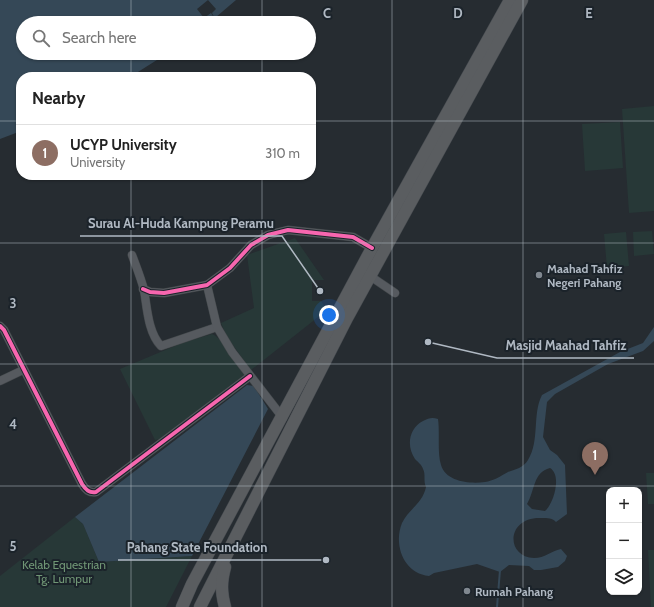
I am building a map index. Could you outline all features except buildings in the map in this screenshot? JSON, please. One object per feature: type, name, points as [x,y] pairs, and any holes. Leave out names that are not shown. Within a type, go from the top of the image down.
[{"type":"highway","points":[[182,607],[372,248],[510,0]]},
{"type":"highway","points":[[200,607],[231,544],[370,276],[522,0]]},
{"type":"highway","points":[[194,607],[194,599],[232,524],[232,511]]},
{"type":"highway","points":[[225,607],[222,594],[222,581],[231,544]]},
{"type":"street","points":[[143,289],[150,292],[164,293],[207,285],[230,268],[250,244],[268,235],[281,231],[294,230],[345,235],[359,239],[372,248]]},
{"type":"street","points":[[132,255],[143,289],[154,334],[157,342],[161,346],[216,327]]},
{"type":"street","points":[[370,276],[395,293]]},
{"type":"street","points":[[207,285],[216,327],[250,376],[283,418]]},
{"type":"street","points":[[0,326],[4,330],[80,481],[87,491],[92,493],[102,488],[250,376]]},
{"type":"street","points":[[0,381],[24,370]]},
{"type":"green space","points":[[654,106],[654,211],[629,213],[622,109]]},
{"type":"green space","points":[[620,122],[623,168],[585,171],[582,124]]},
{"type":"green space","points":[[652,231],[654,254],[634,256],[633,232]]},
{"type":"green space","points":[[626,232],[629,266],[607,268],[604,234]]},
{"type":"green space","points":[[295,238],[324,280],[312,280],[312,301],[321,301],[327,310],[251,370],[227,337],[221,323],[254,308],[247,255]]},
{"type":"green space","points":[[212,334],[216,336],[225,346],[244,375],[160,439],[155,440],[120,369],[182,343]]},
{"type":"green space","points":[[646,473],[654,473],[654,504],[648,504]]},
{"type":"green space","name":"Kelab Equestrian Tg. Lumpur","points":[[75,517],[83,524],[99,562],[192,556],[166,607],[0,607],[0,576]]},
{"type":"green space","points":[[648,550],[654,550],[654,607],[651,607]]},
{"type":"water","points":[[0,0],[236,0],[217,16],[16,16],[16,60],[157,60],[138,72],[16,72],[16,133],[0,139]]},
{"type":"water","points":[[654,327],[654,341],[643,351],[608,364],[555,394],[547,402],[543,437],[550,450],[557,455],[565,465],[567,514],[556,522],[552,519],[542,518],[530,519],[521,523],[516,530],[514,544],[518,551],[525,556],[534,558],[541,557],[561,549],[567,556],[565,561],[558,567],[541,570],[534,570],[529,566],[509,565],[500,572],[477,564],[434,573],[429,576],[420,574],[407,564],[400,549],[399,540],[402,523],[422,498],[426,487],[422,468],[410,449],[410,438],[418,424],[429,419],[438,419],[440,460],[444,471],[448,475],[459,481],[472,483],[491,481],[508,472],[522,467],[528,460],[532,453],[534,444],[537,410],[542,395],[620,352],[643,343]],"holes":[[[550,468],[554,472],[556,483],[554,496],[551,502],[545,511],[532,509],[527,504],[537,478],[544,470]]]},
{"type":"water","points":[[247,385],[254,386],[268,409],[192,556],[99,562],[83,524],[75,517]]},
{"type":"pier","points":[[208,0],[216,9],[212,13],[214,16],[211,13],[207,16],[202,16],[197,9]]},
{"type":"waterway","points":[[497,607],[500,570]]},
{"type":"cycle path","points":[[143,289],[150,292],[164,293],[207,285],[230,268],[251,245],[268,235],[288,230],[353,237],[372,248]]},
{"type":"cycle path","points":[[0,326],[4,330],[82,484],[91,492],[96,492],[250,376]]},
{"type":"place","name":"Maahad Tahfiz Negeri Pahang","points":[[539,275]]},
{"type":"place","name":"Surau Al-Huda Kampung Peramu","points":[[320,291]]},
{"type":"place","name":"Masjid Maahad Tahfiz","points":[[428,342]]},
{"type":"place","name":"UCYP University","points":[[595,475]]},
{"type":"place","name":"Pahang State Foundation","points":[[326,560]]},
{"type":"place","name":"Rumah Pahang","points":[[467,591]]}]
